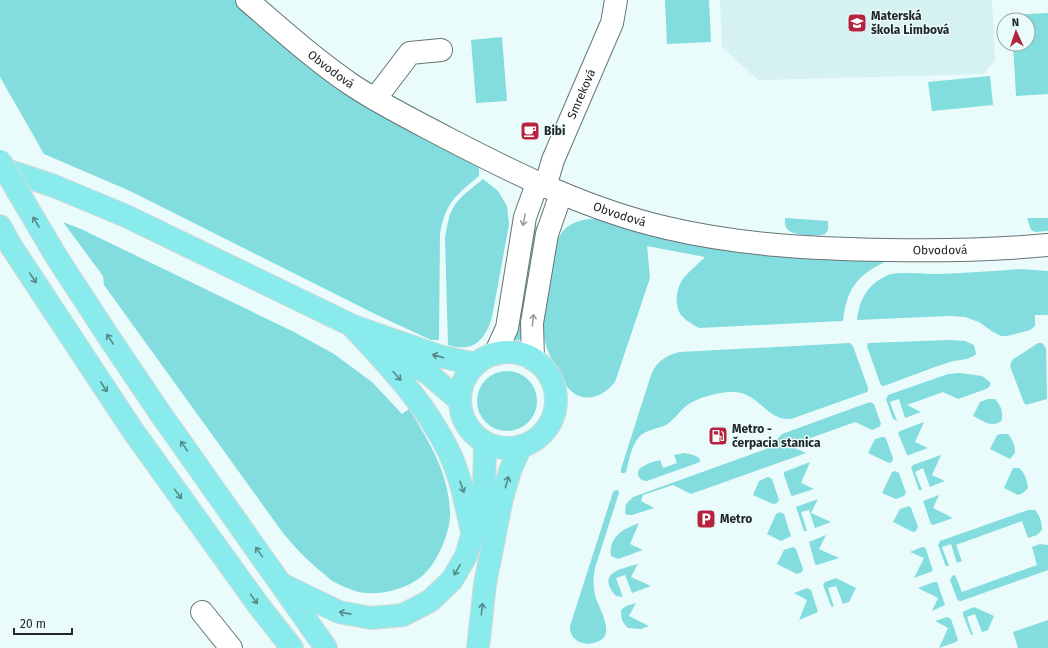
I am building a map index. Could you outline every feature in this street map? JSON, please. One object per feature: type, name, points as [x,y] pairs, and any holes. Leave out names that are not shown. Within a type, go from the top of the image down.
[{"type":"main road","points":[[0,161],[56,256],[108,336],[160,413],[326,648]]},
{"type":"main road","points":[[0,168],[54,186],[126,216],[352,326],[430,374],[460,401]]},
{"type":"main road","points":[[0,226],[11,246],[133,431],[254,599],[292,648]]},
{"type":"main road","points":[[352,326],[439,356],[476,364]]},
{"type":"main road","points":[[352,326],[414,394],[433,423],[450,453],[464,493],[472,534]]},
{"type":"main road","points":[[514,353],[533,359],[546,371],[554,387],[556,402],[553,418],[545,431],[533,441],[521,446],[503,448],[485,443],[472,432],[463,418],[460,401],[464,381],[476,364],[495,354],[514,353]]},
{"type":"main road","points":[[282,584],[339,612],[371,618],[403,615],[430,601],[452,580],[466,556],[484,494],[485,443]]},
{"type":"main road","points":[[478,648],[485,584],[502,498],[510,471],[521,446]]},
{"type":"street","name":"Obvodová","points":[[247,0],[307,51],[351,84],[375,99],[494,163],[548,188],[625,216],[667,228],[721,239],[775,246],[827,250],[927,251],[1048,245]]},
{"type":"street","name":"Smreková","points":[[548,188],[553,160],[612,23],[616,0]]},
{"type":"street","points":[[375,99],[410,53],[441,50]]},
{"type":"street","points":[[495,354],[507,328],[525,217],[548,188]]},
{"type":"street","points":[[533,359],[532,323],[547,234],[548,188]]},
{"type":"street","points":[[202,612],[231,648]]},
{"type":"shaded area","points":[[0,0],[234,0],[281,44],[318,74],[385,117],[479,168],[479,176],[453,200],[442,222],[440,233],[439,340],[431,340],[375,314],[130,191],[44,154],[0,77]]},
{"type":"shaded area","points":[[665,0],[709,0],[711,42],[667,44]]},
{"type":"shaded area","name":"Materská škola Limbová","points":[[720,0],[992,0],[995,60],[984,74],[758,80],[722,47]]},
{"type":"shaded area","points":[[1048,13],[1048,94],[1016,96],[1013,52],[1036,52],[1036,14]]},
{"type":"shaded area","points":[[502,37],[507,101],[476,103],[471,40]]},
{"type":"shaded area","points":[[990,76],[993,105],[932,111],[928,82]]},
{"type":"shaded area","points":[[483,179],[498,191],[507,206],[509,224],[492,317],[489,325],[482,338],[477,343],[472,346],[457,347],[448,345],[445,237],[450,216],[455,205]]},
{"type":"shaded area","points":[[785,218],[828,221],[828,230],[823,235],[807,235],[791,232],[785,225]]},
{"type":"shaded area","points":[[1027,218],[1048,218],[1048,231],[1035,232],[1031,230]]},
{"type":"shaded area","points":[[589,219],[596,219],[687,243],[759,255],[887,261],[861,277],[855,284],[847,300],[843,321],[699,328],[687,321],[681,315],[677,307],[677,292],[683,279],[705,257],[647,246],[650,278],[615,382],[605,392],[586,398],[574,393],[564,382],[548,351],[543,328],[554,248],[563,231],[571,224]]},
{"type":"shaded area","points":[[63,222],[81,229],[294,332],[334,354],[372,382],[402,414],[409,409],[424,433],[437,459],[449,500],[449,527],[436,559],[425,574],[407,586],[398,589],[381,593],[363,593],[333,581],[302,555],[283,533],[104,285],[103,276]]},
{"type":"shaded area","points":[[532,226],[537,226],[537,231],[521,338],[520,340],[516,341],[515,339]]},
{"type":"shaded area","points":[[1020,269],[1048,271],[1048,315],[1035,315],[1035,326],[1030,330],[1007,336],[1001,336],[979,322],[965,317],[949,316],[857,320],[860,305],[866,293],[875,283],[888,275],[897,273],[968,273]]},
{"type":"shaded area","points":[[949,340],[965,341],[974,345],[976,354],[970,358],[950,362],[884,386],[880,383],[867,346],[868,343]]},
{"type":"shaded area","points":[[850,343],[853,346],[868,388],[867,392],[791,419],[783,419],[771,413],[754,399],[741,393],[728,392],[705,397],[686,406],[672,421],[666,425],[648,431],[639,437],[632,449],[626,472],[621,473],[651,375],[662,359],[680,352]]},
{"type":"shaded area","points":[[1038,343],[1042,343],[1046,348],[1047,399],[1026,405],[1010,366],[1012,360]]},
{"type":"shaded area","points":[[507,371],[524,376],[532,384],[537,401],[532,418],[524,426],[507,431],[490,426],[482,418],[477,401],[482,384],[490,376]]},
{"type":"shaded area","points":[[960,373],[982,376],[991,383],[986,389],[958,399],[943,392],[907,405],[921,412],[905,418],[899,399],[890,402],[897,421],[893,419],[886,399],[888,395],[948,374]]},
{"type":"shaded area","points":[[988,399],[995,399],[999,404],[1002,420],[998,423],[991,424],[973,416],[980,402]]},
{"type":"shaded area","points":[[870,402],[874,404],[881,424],[879,427],[872,430],[855,422],[794,444],[793,447],[806,453],[691,494],[673,485],[643,495],[641,501],[654,508],[632,515],[627,515],[625,513],[626,504],[633,497],[766,449],[771,446],[782,434]]},
{"type":"shaded area","points":[[924,422],[915,442],[928,448],[907,455],[898,433]]},
{"type":"shaded area","points":[[1008,434],[1015,448],[1015,453],[1010,459],[990,449],[997,435]]},
{"type":"shaded area","points":[[885,437],[893,458],[892,462],[889,463],[868,453],[875,439]]},
{"type":"shaded area","points":[[684,453],[697,457],[700,459],[700,462],[647,481],[642,480],[639,477],[638,473],[641,467],[660,460],[663,468],[677,463],[674,455]]},
{"type":"shaded area","points":[[941,455],[932,475],[945,481],[930,487],[923,468],[915,472],[922,490],[919,490],[911,467]]},
{"type":"shaded area","points":[[810,462],[801,483],[814,489],[792,496],[784,472]]},
{"type":"shaded area","points":[[1013,468],[1019,468],[1023,472],[1028,485],[1028,488],[1023,493],[1018,495],[1004,488]]},
{"type":"shaded area","points":[[895,471],[899,473],[906,493],[904,496],[896,499],[882,493],[892,472]]},
{"type":"shaded area","points":[[768,477],[772,479],[779,500],[777,503],[773,504],[753,495],[759,481]]},
{"type":"shaded area","points":[[618,490],[619,493],[595,568],[594,578],[595,595],[606,626],[605,636],[601,640],[590,644],[578,642],[571,633],[570,626],[613,492]]},
{"type":"shaded area","points":[[939,495],[933,508],[953,518],[933,525],[931,524],[923,501]]},
{"type":"shaded area","points":[[818,499],[811,513],[831,522],[815,528],[809,510],[801,512],[807,531],[804,531],[796,507]]},
{"type":"shaded area","points":[[909,506],[918,527],[916,531],[913,532],[893,522],[900,509]]},
{"type":"shaded area","points":[[1028,510],[1035,510],[1042,524],[1042,530],[1037,535],[1028,538],[1022,521],[956,545],[962,561],[957,563],[951,544],[942,547],[949,566],[946,566],[938,545],[940,541]]},
{"type":"shaded area","points":[[780,512],[784,514],[791,536],[781,541],[767,534],[776,514]]},
{"type":"shaded area","points":[[639,523],[630,544],[643,550],[618,559],[611,556],[612,543],[618,534]]},
{"type":"shaded area","points":[[826,535],[819,549],[839,558],[817,565],[815,564],[809,542]]},
{"type":"shaded area","points":[[1040,544],[1048,545],[1048,570],[961,601],[957,599],[950,580],[952,576],[955,575],[962,592],[1037,565],[1032,547]]},
{"type":"shaded area","points":[[793,547],[796,549],[803,569],[802,572],[797,574],[777,564],[784,550]]},
{"type":"shaded area","points":[[922,547],[926,549],[933,571],[914,578],[924,558],[910,552]]},
{"type":"shaded area","points":[[638,564],[631,577],[651,586],[632,593],[625,575],[616,578],[623,597],[616,596],[610,588],[608,582],[609,577],[618,570]]},
{"type":"shaded area","points":[[836,578],[856,588],[849,602],[843,604],[836,586],[828,588],[834,607],[831,606],[823,585],[825,582]]},
{"type":"shaded area","points":[[937,582],[945,605],[932,611],[938,598],[918,588]]},
{"type":"shaded area","points":[[807,588],[811,590],[818,612],[799,620],[807,600],[794,593]]},
{"type":"shaded area","points":[[636,603],[629,616],[649,626],[641,629],[628,628],[623,622],[622,618],[621,610],[626,606]]},
{"type":"shaded area","points":[[974,607],[994,616],[988,630],[982,632],[975,614],[967,617],[973,635],[971,635],[963,612]]},
{"type":"shaded area","points":[[947,617],[951,619],[958,640],[939,648],[948,628],[935,621]]},
{"type":"shaded area","points":[[1048,620],[1048,648],[1018,648],[1013,632]]},
{"type":"place","name":"Materská škola Limbová","points":[[857,23]]},
{"type":"place","name":"Bibi","points":[[530,131]]},
{"type":"place","name":"Metro - čerpacia stanica","points":[[718,436]]},
{"type":"place","name":"Metro","points":[[706,519]]}]
